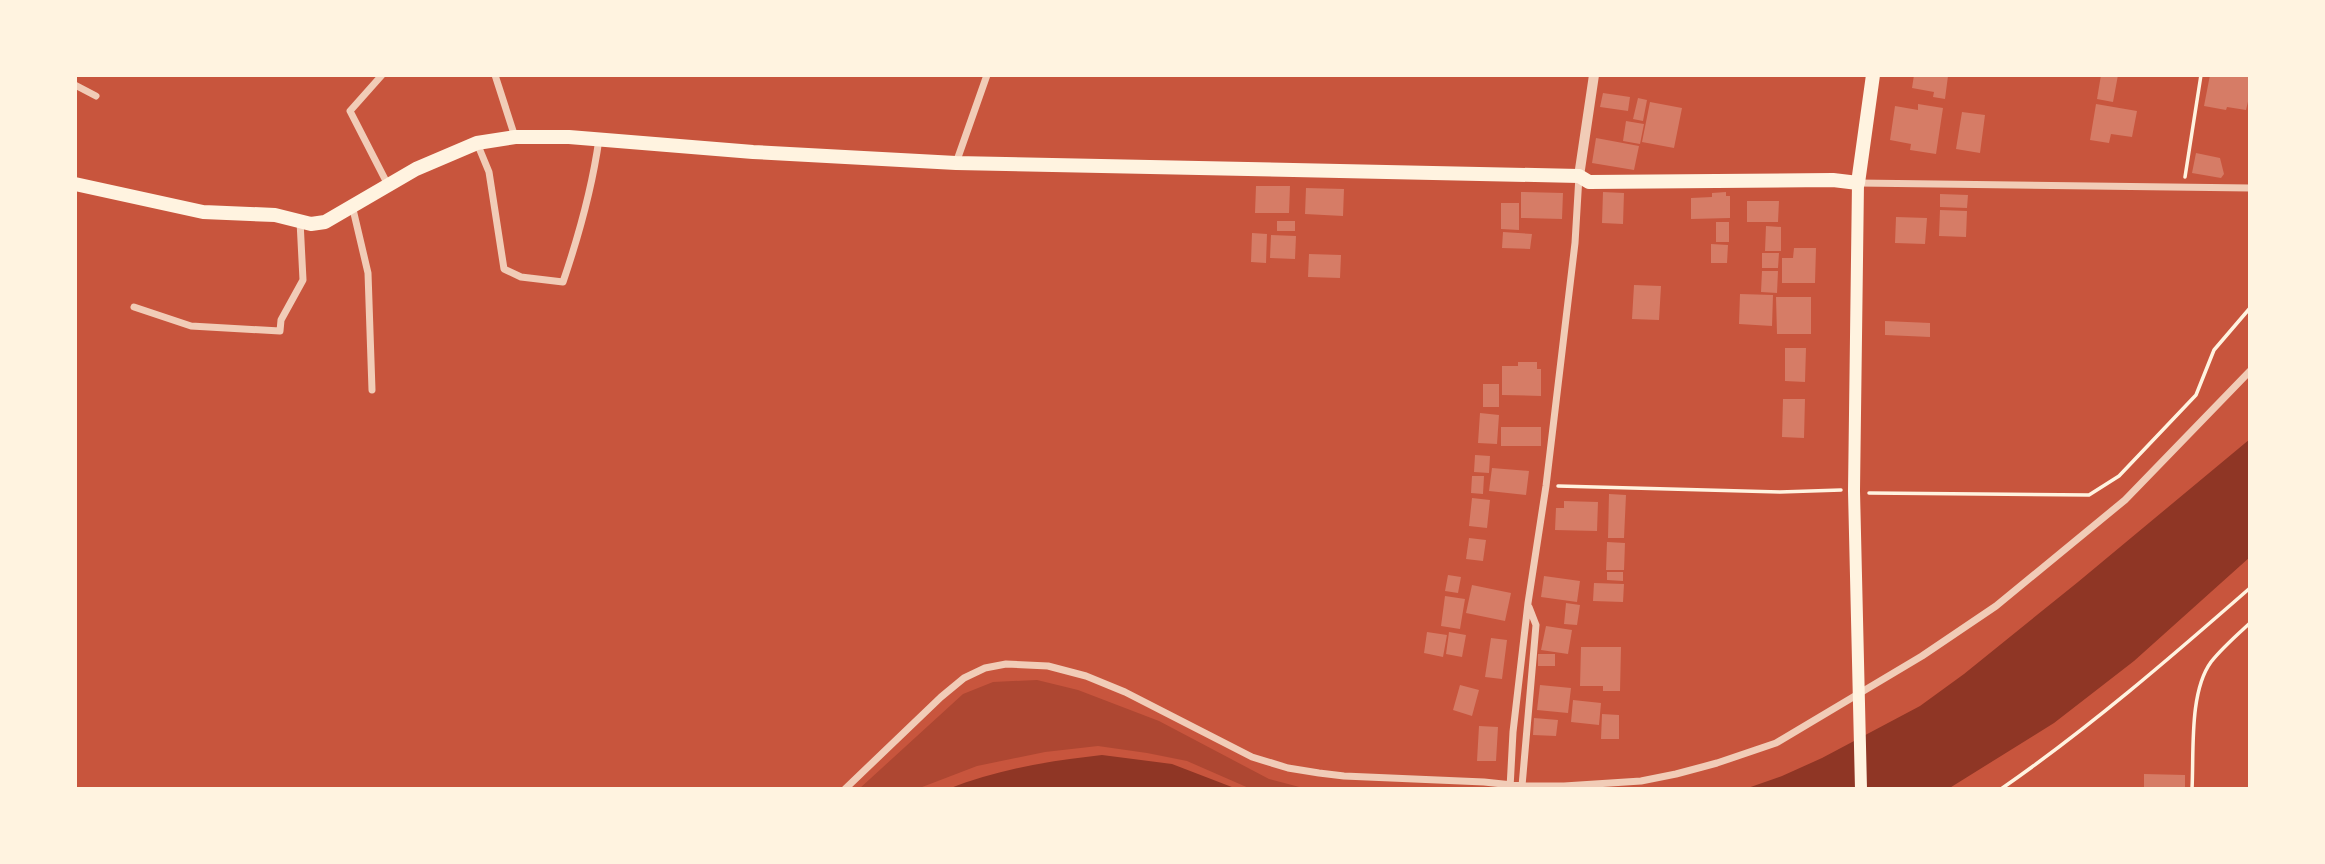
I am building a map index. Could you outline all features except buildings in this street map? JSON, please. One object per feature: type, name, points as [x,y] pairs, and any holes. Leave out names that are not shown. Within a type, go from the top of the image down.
[{"type":"main road","points":[[1861,789],[1854,491],[1858,183],[1872,75]]},
{"type":"main road","points":[[75,184],[203,212],[275,215],[311,224],[325,222],[416,169],[477,143],[515,137],[599,139],[753,152],[956,163],[1579,176],[1589,182],[1833,180],[1858,183]]},
{"type":"street","points":[[382,75],[350,111],[388,185]]},
{"type":"street","points":[[495,75],[515,137]]},
{"type":"street","points":[[956,163],[987,75]]},
{"type":"street","points":[[1510,786],[1513,732],[1528,603],[1546,486],[1575,243],[1579,176],[1594,75]]},
{"type":"street","points":[[75,85],[96,96]]},
{"type":"street","points":[[477,143],[489,172],[504,269],[521,277],[563,282],[583,221],[599,139]]},
{"type":"street","points":[[1858,183],[2250,188]]},
{"type":"street","points":[[352,205],[368,272],[372,390]]},
{"type":"street","points":[[134,307],[191,326],[280,331],[281,320],[303,280],[300,220]]},
{"type":"street","points":[[845,789],[964,678],[985,668],[1006,664],[1048,666],[1086,676],[1125,692],[1252,757],[1288,768],[1345,776],[1510,786],[1606,784],[1676,774],[1776,743],[1859,699],[1871,685],[1922,656],[1996,606],[2125,500],[2250,371]]},
{"type":"street","points":[[1522,786],[1536,625],[1528,603]]},
{"type":"path","points":[[2183,187],[2201,75]]},
{"type":"path","points":[[1546,486],[1780,492],[2089,495],[2119,475],[2196,395],[2214,350],[2250,308]]},
{"type":"path","points":[[2001,789],[2163,664],[2250,588]]},
{"type":"path","points":[[2192,789],[2199,688],[2212,661],[2250,623]]},
{"type":"shaded area","points":[[2250,439],[2250,557],[2134,661],[2054,723],[1948,789],[1745,789],[1822,758],[1920,706],[2078,582]]},
{"type":"shaded area","points":[[1037,680],[1078,690],[1159,721],[1269,779],[1307,789],[1251,789],[1187,761],[1098,746],[1045,752],[977,766],[917,789],[859,789],[963,694],[993,682]]},
{"type":"shaded area","points":[[1102,755],[1172,764],[1237,789],[948,789],[1024,767]]}]
